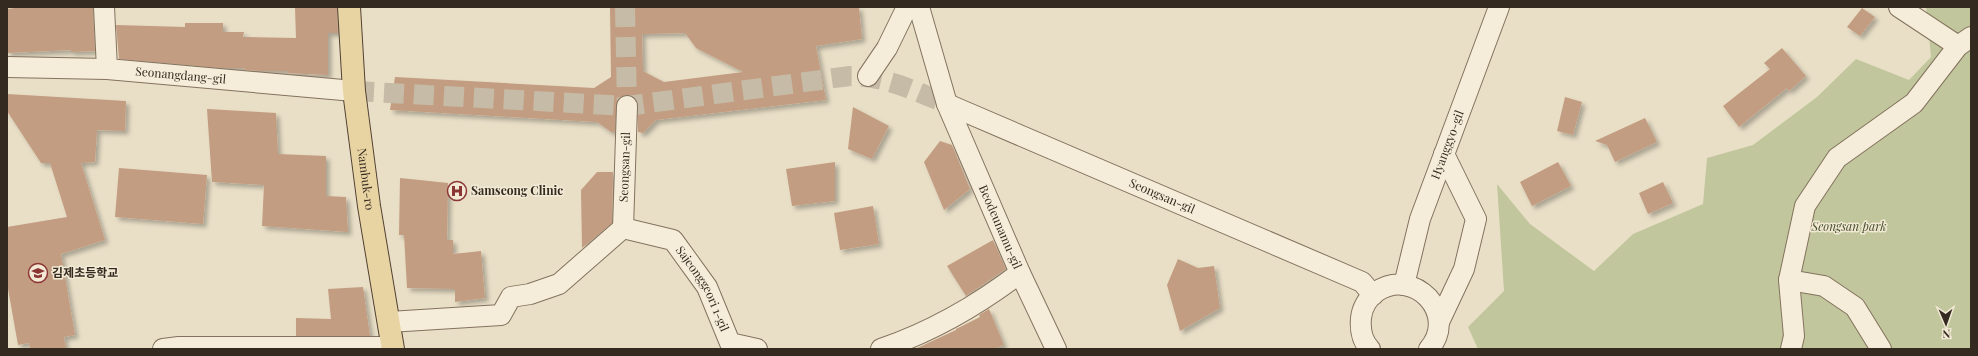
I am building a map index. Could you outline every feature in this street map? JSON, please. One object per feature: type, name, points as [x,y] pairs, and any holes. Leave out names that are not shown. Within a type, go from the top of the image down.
[{"type":"main road","name":"Nambuk-ro","points":[[349,7],[354,91],[369,206],[393,348]]},
{"type":"street","points":[[104,7],[106,69]]},
{"type":"street","points":[[868,76],[887,48],[907,7]]},
{"type":"street","name":"Beodeunamu-gil","points":[[919,7],[947,104],[1020,273],[1056,349]]},
{"type":"street","name":"Hyanggyo-gil","points":[[1404,285],[1420,219],[1499,7]]},
{"type":"street","points":[[1791,349],[1794,336],[1789,280],[1805,206],[1837,158],[1914,103],[1964,41],[1900,7]]},
{"type":"street","name":"Seonangdang-gil","points":[[7,67],[106,69],[354,91]]},
{"type":"street","name":"Seongsan-gil","points":[[947,104],[1362,282],[1373,295]]},
{"type":"street","name":"Seongsan-gil","points":[[623,228],[627,106]]},
{"type":"street","points":[[1438,322],[1464,269],[1476,219],[1444,154]]},
{"type":"street","points":[[389,322],[501,315],[511,297],[530,294],[559,284],[623,228]]},
{"type":"street","name":"Sajeonggeori 1-gil","points":[[623,228],[673,240],[707,287],[730,343],[757,349]]},
{"type":"street","points":[[881,349],[902,342],[940,323],[993,294],[1020,273]]},
{"type":"street","points":[[1789,280],[1824,286],[1856,307],[1881,349]]},
{"type":"street","points":[[1370,349],[1362,336],[1360,325],[1362,314],[1373,295],[1382,288],[1393,285],[1404,285],[1415,288],[1424,293],[1432,302],[1437,311],[1438,322],[1438,333],[1433,347]]},
{"type":"street","points":[[174,348],[393,348]]},
{"type":"green space","name":"Seongsan park","points":[[1926,7],[1971,7],[1971,349],[1478,349],[1468,327],[1504,291],[1497,184],[1530,224],[1594,271],[1633,234],[1703,204],[1707,158],[1753,145],[1817,97],[1856,59],[1909,80],[1931,57]]},
{"type":"building","points":[[22,7],[93,7],[95,51],[71,52],[71,50],[7,53],[7,9]]},
{"type":"building","points":[[295,7],[337,7],[338,33],[328,33],[328,75],[287,73],[287,71],[244,70],[245,68],[220,68],[119,59],[116,25],[185,27],[185,23],[223,23],[223,32],[244,32],[243,37],[296,38]]},
{"type":"building","points":[[610,7],[859,7],[862,39],[816,46],[826,100],[656,120],[643,133],[638,132],[637,101],[633,96],[628,95],[622,96],[617,100],[615,132],[611,132],[597,122],[390,110],[395,77],[594,88],[611,77]],"holes":[[[685,33],[696,48],[743,72],[664,82],[643,71],[642,34]]]},
{"type":"building","points":[[1862,8],[1875,17],[1860,36],[1847,27]]},
{"type":"building","points":[[1782,48],[1806,76],[1789,91],[1787,88],[1739,127],[1723,106],[1770,69],[1764,63]]},
{"type":"building","points":[[7,94],[126,101],[125,131],[97,130],[95,162],[81,163],[105,240],[61,254],[75,335],[64,337],[66,349],[30,349],[29,343],[18,345],[7,283],[7,227],[67,217],[50,163],[41,163],[7,111]]},
{"type":"building","points":[[1565,97],[1582,102],[1573,135],[1557,131]]},
{"type":"building","points":[[853,107],[889,126],[872,159],[848,149]]},
{"type":"building","points":[[207,109],[276,113],[278,154],[326,156],[326,196],[346,197],[348,232],[262,226],[264,185],[212,182]]},
{"type":"building","points":[[1645,118],[1657,142],[1615,162],[1607,145],[1595,141]]},
{"type":"building","points":[[940,141],[952,145],[970,189],[944,210],[924,162]]},
{"type":"building","points":[[835,162],[835,201],[792,206],[786,169]]},
{"type":"building","points":[[1558,162],[1571,186],[1532,206],[1520,182]]},
{"type":"building","points":[[119,168],[207,175],[203,224],[115,217]]},
{"type":"building","points":[[597,172],[613,172],[612,223],[582,248],[581,190]]},
{"type":"building","points":[[400,178],[448,183],[447,240],[453,240],[453,254],[481,251],[485,298],[455,302],[455,289],[407,288],[404,235],[399,235]]},
{"type":"building","points":[[1663,182],[1673,203],[1648,214],[1639,193]]},
{"type":"building","points":[[873,206],[879,244],[840,250],[834,213]]},
{"type":"building","points":[[993,240],[1006,269],[966,296],[947,266]]},
{"type":"building","points":[[1178,259],[1198,268],[1214,266],[1220,308],[1180,331],[1167,285]]},
{"type":"building","points":[[363,287],[370,336],[296,336],[296,318],[331,319],[328,289]]},
{"type":"building","points":[[989,309],[1004,345],[994,349],[915,349],[956,330],[980,317],[979,315]]},
{"type":"tunnel","points":[[625,7],[627,106]]},
{"type":"tunnel","points":[[354,91],[627,106],[850,76],[888,81],[947,104]]},
{"type":"place","name":"Samseong Clinic","points":[[457,191]]},
{"type":"place","name":"김제초등학교","points":[[38,273]]}]
